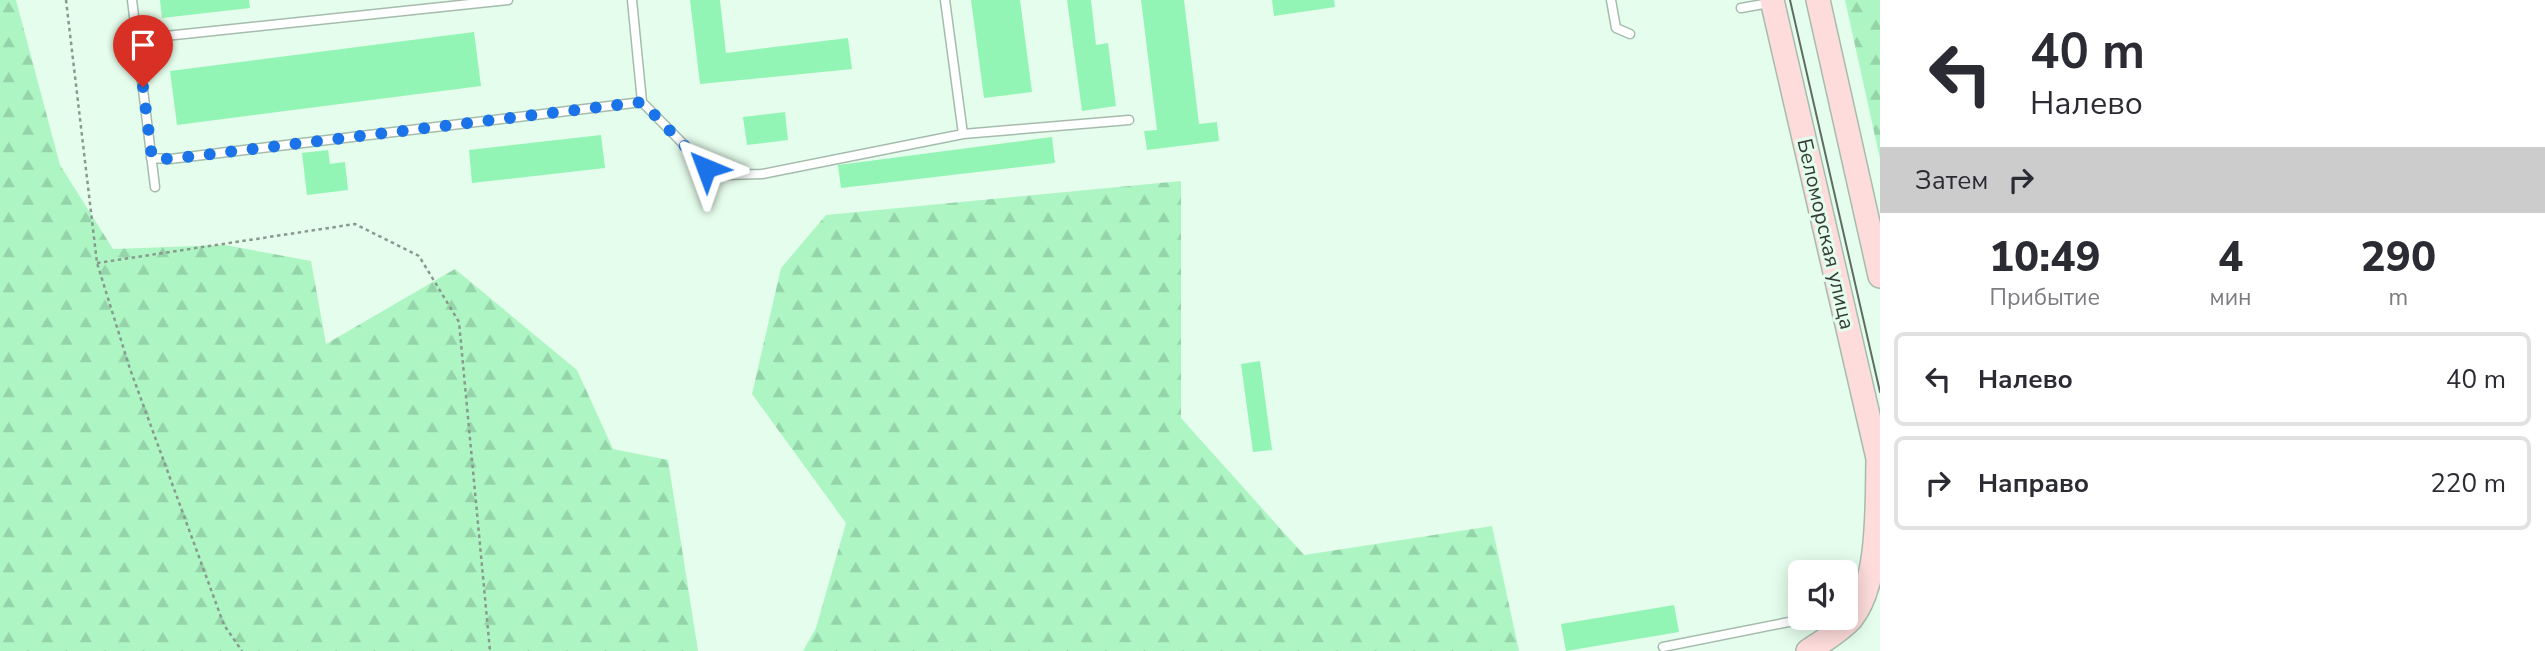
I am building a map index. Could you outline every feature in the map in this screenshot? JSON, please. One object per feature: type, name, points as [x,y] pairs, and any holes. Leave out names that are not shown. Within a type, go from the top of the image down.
[{"type":"main road","name":"Беломорская улица","points":[[1818,0],[1880,276]]},
{"type":"main road","name":"Беломорская улица","points":[[1772,1],[1879,464],[1874,565],[1858,610]]},
{"type":"main road","points":[[1808,651],[1838,630]]},
{"type":"lane","points":[[132,0],[155,187]]},
{"type":"lane","points":[[137,39],[508,0]]},
{"type":"lane","points":[[632,0],[642,102],[706,168],[725,175],[762,174],[963,134],[1129,120]]},
{"type":"lane","points":[[945,0],[963,134]]},
{"type":"lane","points":[[1611,0],[1616,28],[1630,34]]},
{"type":"lane","points":[[1741,8],[1772,1]]},
{"type":"lane","points":[[152,158],[170,159],[642,102]]},
{"type":"lane","points":[[1663,647],[1788,622]]},
{"type":"path","points":[[66,0],[96,263],[130,369],[224,625],[242,651]]},
{"type":"path","points":[[96,263],[355,224],[419,256],[460,322],[490,651]]},
{"type":"green space","points":[[0,0],[16,0],[60,165],[113,249],[225,245],[311,261],[326,344],[455,269],[577,370],[613,449],[668,460],[698,651],[0,651]]},
{"type":"green space","points":[[1845,0],[1880,0],[1880,159]]},
{"type":"green space","points":[[1181,181],[1181,418],[1304,555],[1492,526],[1519,651],[803,651],[816,628],[846,523],[752,394],[781,268],[826,215]]},
{"type":"building","points":[[160,0],[249,0],[250,8],[162,18]]},
{"type":"building","points":[[690,0],[720,0],[726,53],[848,38],[852,69],[700,84]]},
{"type":"building","points":[[971,0],[1020,0],[1032,92],[984,98]]},
{"type":"building","points":[[1067,0],[1091,0],[1096,45],[1108,43],[1116,106],[1082,111]]},
{"type":"building","points":[[1141,0],[1184,0],[1199,124],[1217,122],[1219,141],[1147,150],[1144,131],[1157,130]]},
{"type":"building","points":[[1272,0],[1334,0],[1335,7],[1274,16]]},
{"type":"building","points":[[474,32],[481,86],[177,125],[170,71]]},
{"type":"building","points":[[785,112],[788,140],[747,145],[743,117]]},
{"type":"building","points":[[601,135],[605,168],[472,183],[469,150]]},
{"type":"building","points":[[1052,137],[1055,163],[841,188],[838,165]]},
{"type":"building","points":[[328,150],[330,164],[345,162],[348,190],[307,195],[302,153]]},
{"type":"building","points":[[1260,361],[1272,450],[1253,452],[1241,364]]},
{"type":"building","points":[[1674,605],[1679,632],[1566,651],[1561,624]]},
{"type":"tram line","points":[[1790,0],[1880,392]]},
{"type":"route","points":[[143,87],[152,158],[170,159],[642,102],[706,168]]}]
